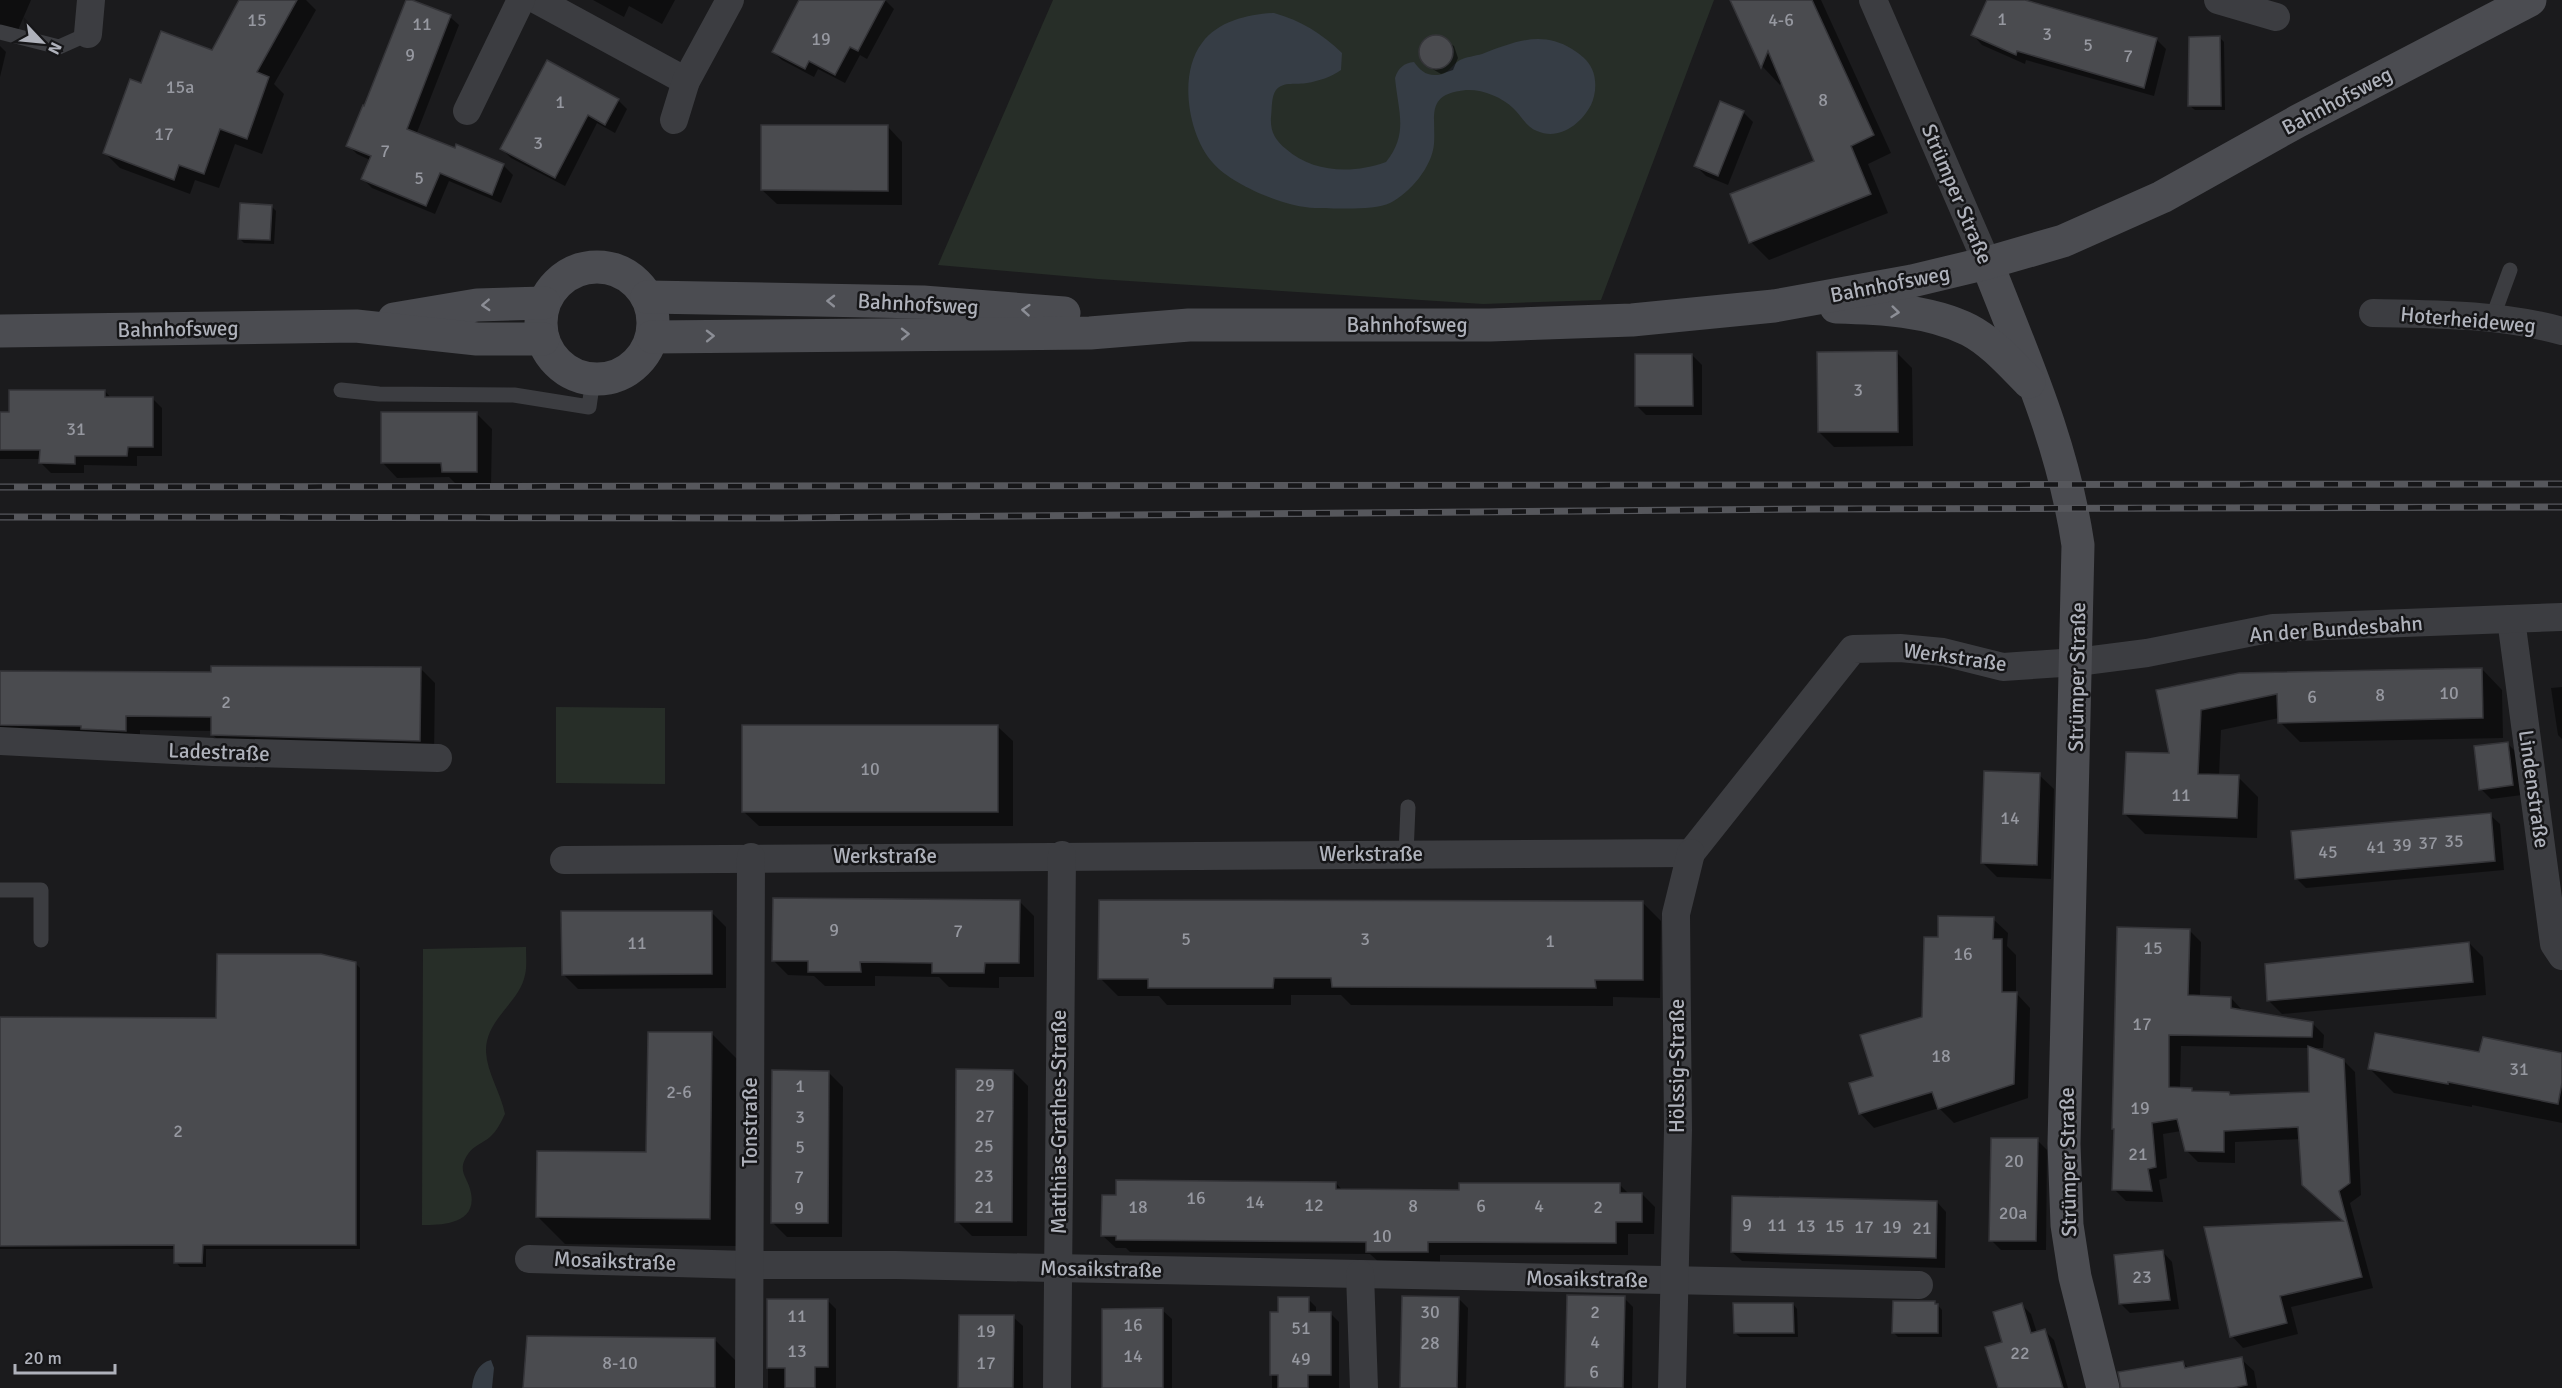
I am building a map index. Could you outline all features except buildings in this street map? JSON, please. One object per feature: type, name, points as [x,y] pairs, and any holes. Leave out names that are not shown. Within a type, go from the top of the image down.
[{"type":"main road","name":"Bahnhofsweg","points":[[652,337],[1090,333],[1189,325],[1490,325],[1632,320],[1774,306],[1912,281],[1987,263],[2063,241],[2162,197],[2298,121],[2530,0]]},
{"type":"main road","name":"Strümper Straße","points":[[1987,263],[2050,424],[2073,508],[2078,545],[2064,1144],[2067,1225],[2075,1277],[2103,1388]]},
{"type":"main road","points":[[594,267],[621,272],[637,282],[647,297],[653,323],[652,337],[639,360],[618,375],[593,379],[566,370],[548,351],[543,339],[541,321],[544,303],[554,287],[568,274],[594,267]]},
{"type":"main road","name":"Bahnhofsweg","points":[[647,297],[923,302],[1189,325]]},
{"type":"main road","name":"Bahnhofsweg","points":[[356,326],[477,305],[544,303]]},
{"type":"main road","points":[[1774,306],[1853,308],[1928,315],[1970,330],[2000,353],[2036,389]]},
{"type":"main road","name":"Bahnhofsweg","points":[[0,331],[356,326],[477,339],[543,339]]},
{"type":"street","points":[[88,34],[91,0]]},
{"type":"street","points":[[466,111],[520,0]]},
{"type":"street","points":[[537,0],[686,81]]},
{"type":"street","points":[[674,120],[686,81],[730,0]]},
{"type":"street","name":"Strümper Straße","points":[[1873,0],[1987,263]]},
{"type":"street","points":[[2218,0],[2276,17]]},
{"type":"street","name":"Hoterheideweg","points":[[2373,313],[2492,319],[2539,324],[2562,331]]},
{"type":"street","name":"An der Bundesbahn","points":[[2077,662],[2147,652],[2273,628],[2562,617]]},
{"type":"street","name":"Lindenstraße","points":[[2511,619],[2554,944],[2562,956]]},
{"type":"street","name":"Werkstraße","points":[[564,860],[1062,855],[1691,853],[1853,649],[1900,648],[1943,652],[2003,667],[2077,662]]},
{"type":"street","name":"Ladestraße","points":[[0,741],[213,752],[438,758]]},
{"type":"street","name":"Hölssig-Straße","points":[[1672,1388],[1678,1130],[1676,914],[1691,853]]},
{"type":"street","name":"Matthias-Grathes-Straße","points":[[1057,1388],[1062,855]]},
{"type":"street","name":"Tonstraße","points":[[748,1388],[751,857]]},
{"type":"street","name":"Mosaikstraße","points":[[529,1259],[749,1265],[896,1264],[1673,1281]]},
{"type":"street","points":[[1360,1274],[1364,1388]]},
{"type":"street","points":[[1673,1281],[1918,1285]]},
{"type":"lane","points":[[0,32],[59,47],[88,34]]},
{"type":"lane","points":[[2492,319],[2510,270]]},
{"type":"lane","points":[[341,390],[380,394],[514,395],[589,407],[593,379]]},
{"type":"lane","points":[[1406,854],[1408,807]]},
{"type":"lane","points":[[0,890],[41,890],[41,940]]},
{"type":"shaded area","points":[[1053,0],[1714,0],[1601,300],[1483,304],[1098,279],[938,265]]},
{"type":"shaded area","points":[[1274,13],[1311,28],[1342,53],[1341,70],[1316,81],[1282,85],[1274,93],[1272,100],[1271,122],[1276,139],[1297,157],[1321,167],[1360,168],[1386,162],[1398,142],[1400,132],[1400,112],[1395,78],[1404,65],[1410,63],[1414,62],[1426,73],[1437,75],[1445,73],[1462,59],[1505,45],[1527,40],[1549,40],[1572,49],[1588,63],[1595,78],[1594,96],[1587,112],[1575,124],[1561,132],[1545,134],[1533,129],[1508,104],[1491,94],[1472,90],[1453,92],[1438,101],[1435,108],[1434,144],[1429,162],[1419,178],[1398,199],[1383,206],[1364,208],[1315,208],[1289,204],[1246,187],[1213,163],[1197,137],[1189,104],[1190,71],[1195,56],[1209,35],[1235,20]]},
{"type":"shaded area","points":[[556,707],[665,708],[665,784],[556,783]]},
{"type":"shaded area","points":[[526,947],[526,972],[522,985],[496,1021],[487,1040],[487,1060],[505,1114],[492,1135],[468,1154],[463,1165],[471,1193],[469,1211],[456,1221],[422,1225],[423,949]]},
{"type":"shaded area","points":[[491,1360],[494,1368],[492,1388],[472,1388],[477,1371]]},
{"type":"railway","points":[[0,487],[2562,484]]},
{"type":"railway","points":[[0,517],[780,518],[1815,509],[2562,507]]}]
